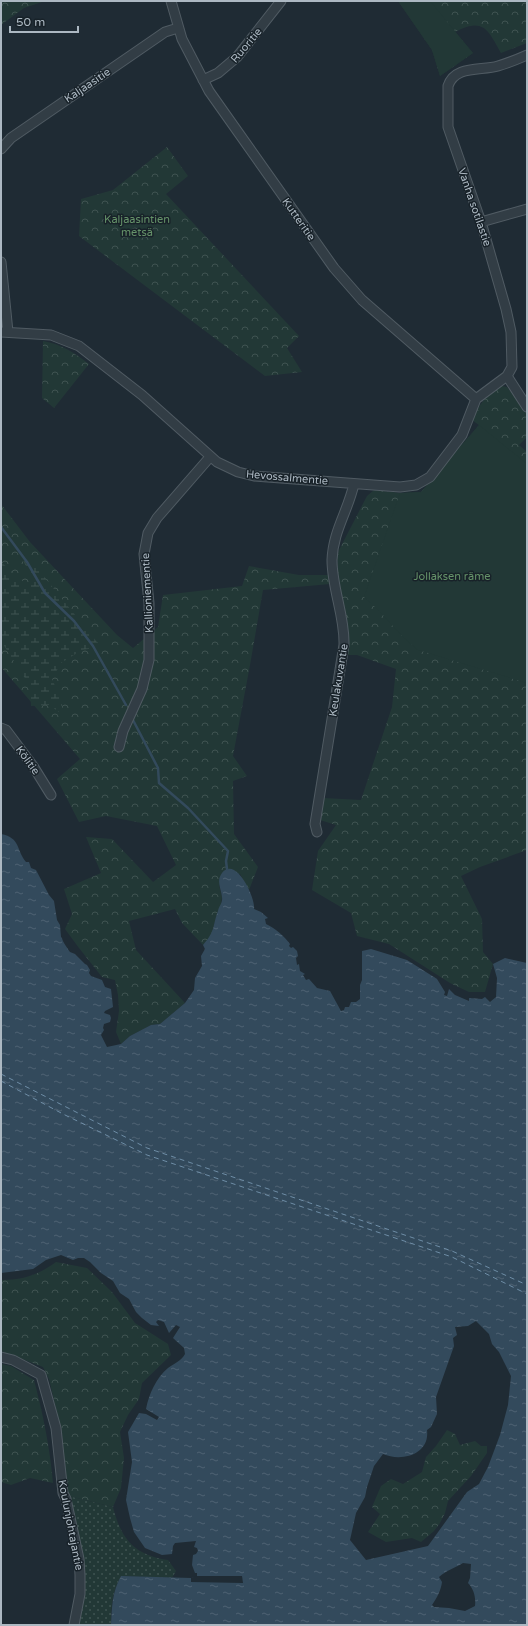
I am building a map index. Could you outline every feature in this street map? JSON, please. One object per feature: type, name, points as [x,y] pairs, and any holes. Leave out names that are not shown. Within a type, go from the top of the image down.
[{"type":"street","name":"Kutteritie","points":[[171,1],[178,28],[187,50],[209,91],[334,268],[362,300],[476,399]]},
{"type":"street","name":"Ruoritie","points":[[203,80],[218,73],[237,57],[281,1]]},
{"type":"street","name":"Kaljaasitie","points":[[1,149],[11,138],[87,85],[165,32],[178,28]]},
{"type":"street","name":"Vanha sotilastie","points":[[507,376],[512,367],[510,324],[481,222],[448,127],[448,86],[450,79],[465,70],[497,66],[527,54]]},
{"type":"street","points":[[481,222],[527,209]]},
{"type":"street","points":[[1,262],[4,332]]},
{"type":"street","name":"Hevossalmentie","points":[[4,332],[51,334],[79,346],[147,399],[210,457],[228,468],[254,476],[405,487],[416,485],[423,482],[438,466],[462,435],[476,399]]},
{"type":"street","points":[[476,399],[507,376],[527,407]]},
{"type":"street","name":"Kallioniementie","points":[[119,747],[123,731],[142,689],[149,660],[149,603],[144,554],[148,533],[157,518],[210,457]]},
{"type":"street","name":"Keulakuvantie","points":[[317,832],[315,824],[344,645],[343,629],[333,571],[334,544],[339,525],[349,505],[354,484]]},
{"type":"street","name":"Kölitie","points":[[1,728],[6,730],[51,795]]},
{"type":"street","name":"Koulunjohtajantie","points":[[1,1357],[12,1360],[41,1375],[56,1428],[63,1493],[66,1499],[79,1559],[80,1594],[74,1625]]},
{"type":"green space","points":[[1,1],[45,1],[24,8],[1,25]]},
{"type":"green space","points":[[398,1],[527,1],[527,43],[501,53],[484,28],[473,26],[465,28],[455,32],[473,53],[440,76],[432,50]]},
{"type":"green space","points":[[398,1],[430,1],[473,53],[440,76],[432,50]]},
{"type":"green space","name":"Kaljaasintien metsä","points":[[167,147],[188,176],[166,194],[299,336],[287,348],[302,372],[265,376],[79,236],[81,199],[113,190]]},
{"type":"green space","points":[[43,341],[56,344],[68,350],[89,364],[54,408],[42,398]]},
{"type":"green space","points":[[502,386],[507,387],[527,412],[527,437],[519,445],[527,452],[527,850],[480,867],[461,876],[482,919],[483,952],[493,964],[485,992],[469,992],[450,983],[389,944],[357,936],[351,913],[312,890],[318,851],[336,825],[320,820],[323,798],[361,800],[392,707],[396,669],[357,655],[346,655],[337,554],[367,496],[374,490],[400,493],[421,492],[479,425],[472,420],[481,404],[488,396]]},
{"type":"green space","name":"Jollaksen räme","points":[[479,425],[527,464],[527,683],[418,650],[404,638],[364,597],[400,493],[421,492]]},
{"type":"green space","points":[[1,504],[30,542],[117,635],[133,648],[158,627],[163,595],[242,586],[249,566],[299,575],[328,575],[330,584],[263,590],[233,756],[247,776],[233,781],[234,834],[258,867],[249,890],[240,874],[219,885],[222,897],[221,905],[211,936],[203,945],[182,923],[175,909],[129,921],[136,950],[185,1003],[160,1024],[151,1025],[130,1036],[121,1044],[116,1032],[119,1011],[115,980],[102,977],[65,929],[72,914],[64,889],[101,873],[86,837],[112,839],[153,882],[176,865],[157,826],[106,816],[79,822],[57,779],[80,759],[1,667]]},
{"type":"green space","points":[[17,552],[33,563],[101,647],[82,650],[61,663],[52,679],[62,702],[62,714],[49,705],[31,706],[30,686],[1,641],[1,562],[26,584],[34,578]]},
{"type":"green space","points":[[56,1262],[87,1268],[112,1292],[135,1323],[168,1344],[171,1355],[142,1383],[139,1399],[128,1415],[120,1432],[124,1458],[121,1488],[113,1507],[69,1496],[62,1434],[49,1379],[43,1367],[1,1351],[1,1280],[30,1276]]},
{"type":"green space","points":[[1,1364],[11,1366],[34,1380],[46,1431],[53,1483],[30,1478],[11,1485],[1,1482]]},
{"type":"green space","points":[[447,1430],[455,1434],[460,1445],[475,1441],[481,1446],[487,1446],[487,1453],[471,1476],[448,1501],[445,1513],[434,1531],[421,1542],[412,1538],[386,1542],[368,1532],[380,1514],[372,1507],[381,1486],[391,1479],[403,1484],[422,1472],[426,1457]]},
{"type":"green space","points":[[69,1496],[113,1507],[120,1528],[131,1544],[146,1554],[156,1558],[168,1560],[176,1571],[172,1578],[121,1576],[113,1600],[111,1625],[77,1625],[84,1593],[85,1571],[82,1549]]},
{"type":"water","points":[[1,834],[12,838],[15,841],[23,858],[26,862],[29,862],[31,868],[36,870],[49,895],[54,901],[57,920],[60,925],[61,937],[70,952],[75,954],[87,965],[91,976],[102,980],[105,987],[111,989],[113,1007],[104,1013],[110,1015],[111,1018],[110,1022],[104,1024],[104,1030],[101,1035],[107,1047],[121,1044],[130,1036],[151,1025],[160,1024],[185,1003],[194,990],[195,978],[202,966],[201,956],[205,949],[203,945],[212,932],[218,909],[222,901],[219,879],[222,873],[227,869],[233,870],[244,880],[252,897],[254,909],[261,912],[268,918],[265,919],[266,924],[279,932],[290,944],[289,946],[291,948],[293,947],[297,951],[297,965],[299,964],[300,971],[305,974],[303,975],[306,980],[309,979],[317,988],[330,991],[341,1011],[344,1010],[345,1007],[349,1007],[351,1002],[356,1002],[360,999],[360,985],[362,980],[362,951],[371,949],[407,960],[437,979],[445,992],[444,995],[447,996],[449,989],[455,995],[469,1001],[469,998],[482,999],[485,997],[490,1002],[496,997],[497,978],[493,964],[505,958],[527,963],[527,1625],[111,1625],[114,1594],[121,1576],[197,1577],[197,1573],[195,1573],[192,1565],[193,1555],[198,1551],[197,1548],[194,1547],[196,1541],[175,1543],[172,1554],[162,1555],[145,1548],[134,1532],[126,1500],[132,1462],[128,1432],[139,1413],[146,1414],[157,1420],[159,1417],[146,1409],[147,1403],[151,1392],[160,1377],[168,1368],[180,1360],[185,1354],[184,1348],[173,1338],[180,1327],[176,1325],[169,1333],[164,1322],[158,1320],[156,1322],[159,1326],[151,1325],[136,1312],[129,1299],[120,1293],[113,1281],[84,1258],[73,1260],[61,1255],[46,1260],[33,1269],[1,1273]],"holes":[[[476,1321],[489,1334],[492,1344],[499,1352],[511,1376],[508,1405],[500,1435],[488,1467],[479,1484],[467,1492],[428,1546],[366,1560],[350,1540],[356,1513],[365,1497],[374,1466],[383,1454],[406,1457],[419,1451],[424,1445],[427,1439],[427,1430],[431,1427],[437,1414],[436,1397],[454,1346],[453,1338],[457,1335],[455,1327],[468,1326]],[[463,1563],[471,1564],[468,1583],[474,1594],[475,1606],[465,1611],[434,1607],[432,1605],[441,1588],[442,1582],[439,1577]]]},
{"type":"pier","points":[[197,1576],[242,1576],[243,1583],[191,1582],[191,1578]]},
{"type":"waterway","points":[[1,527],[27,562],[45,593],[74,621],[93,646],[126,705]]},
{"type":"waterway","points":[[133,720],[158,768],[159,783],[188,808],[228,851],[226,861],[227,869]]},
{"type":"ferry route","points":[[1,1074],[147,1148],[452,1251],[527,1285]]},
{"type":"ferry route","points":[[1,1081],[63,1114],[147,1155],[452,1257],[527,1294]]}]
